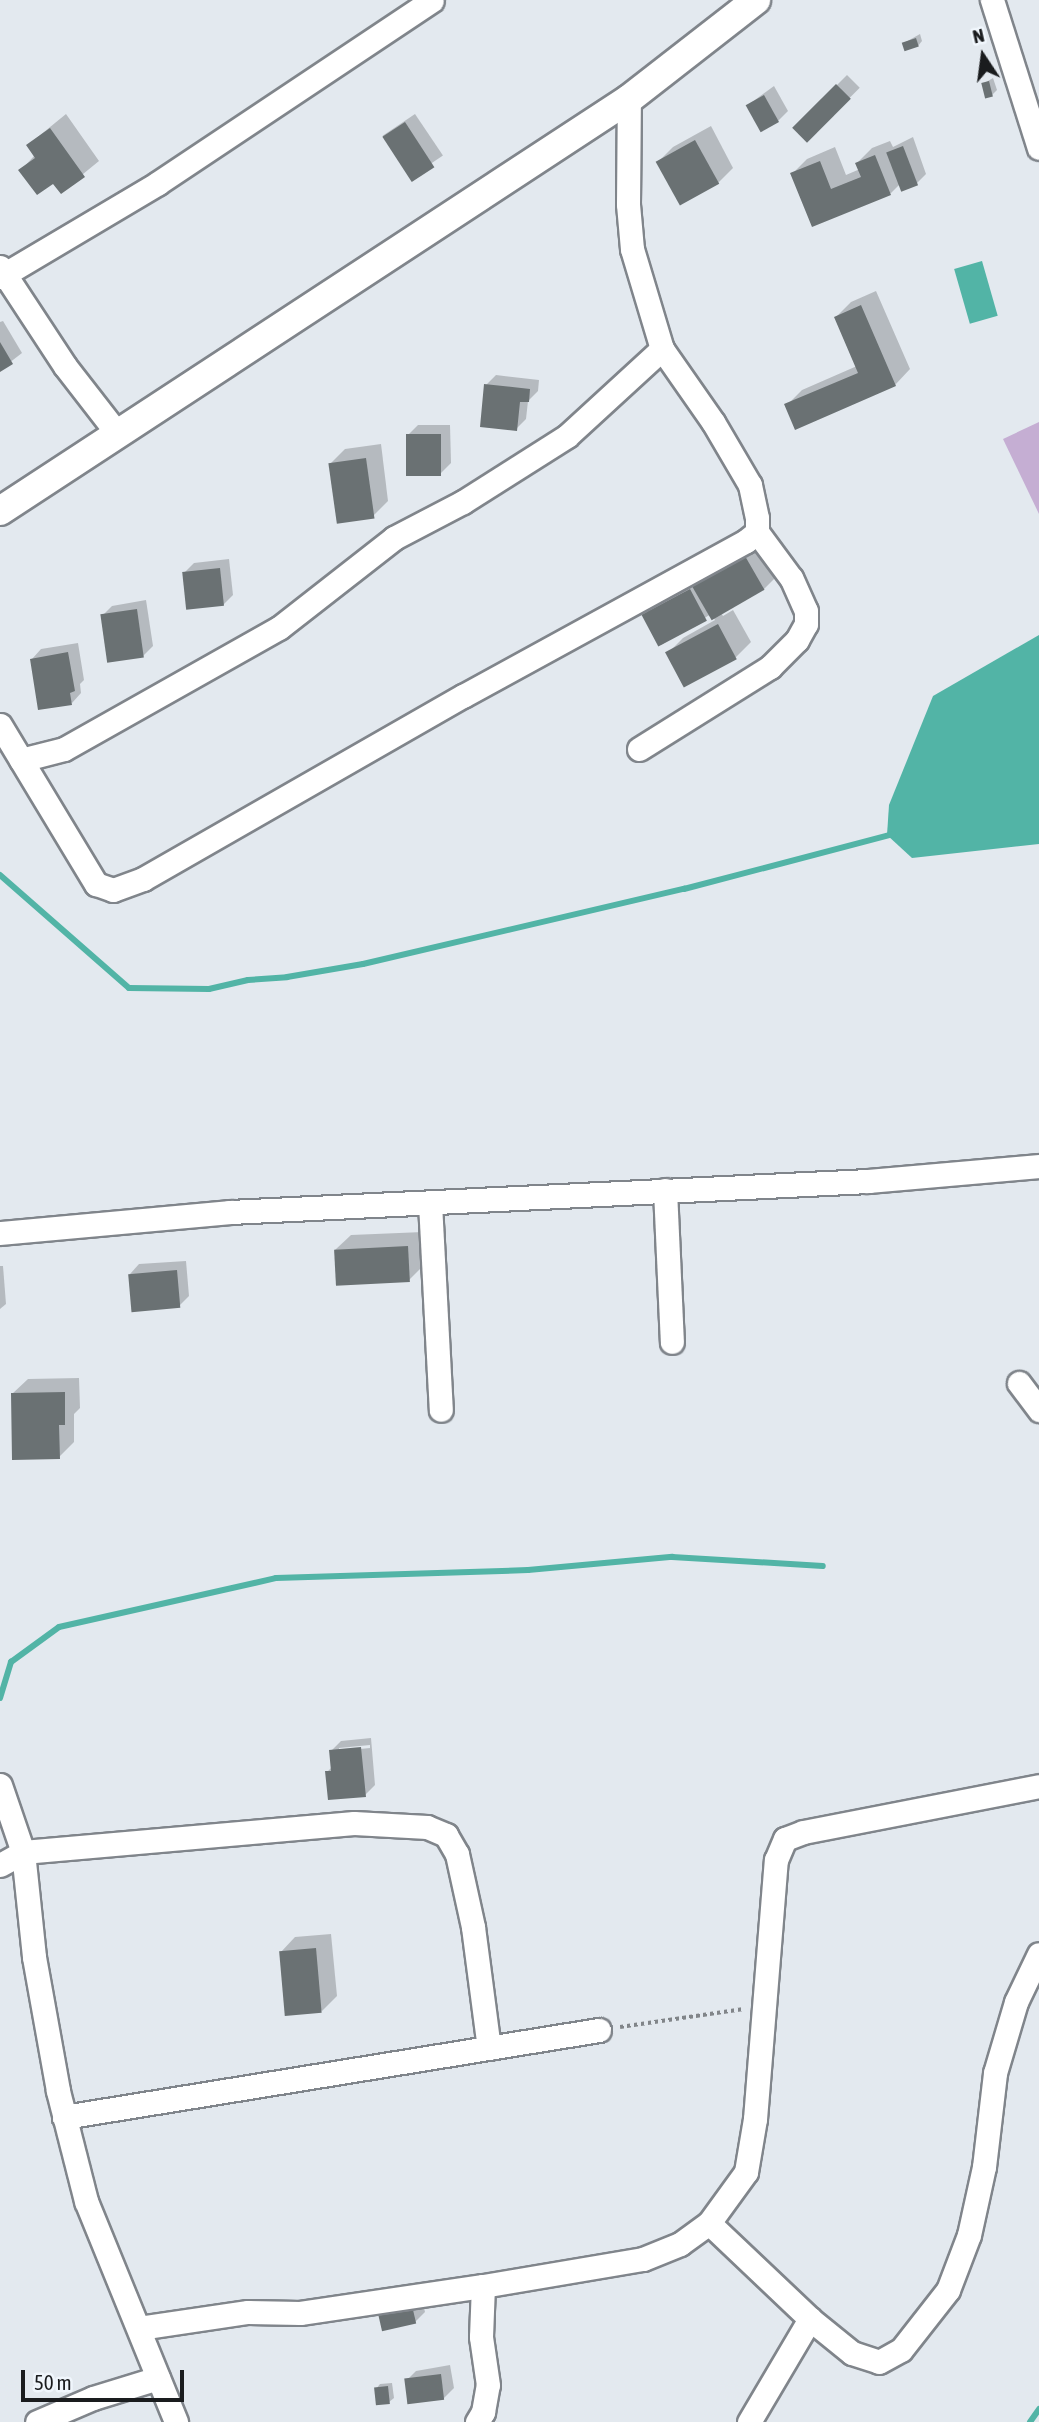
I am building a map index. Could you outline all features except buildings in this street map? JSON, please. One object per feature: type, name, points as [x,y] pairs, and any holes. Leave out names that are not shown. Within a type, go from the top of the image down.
[{"type":"main road","points":[[0,511],[629,99],[756,0]]},
{"type":"street","points":[[117,433],[65,366],[2,272],[158,183],[432,0]]},
{"type":"street","points":[[992,0],[1038,144]]},
{"type":"street","points":[[629,99],[628,204],[632,250],[662,349],[713,422],[750,485],[757,532],[791,578],[806,611],[806,624],[797,640],[770,667],[639,749]]},
{"type":"street","points":[[22,760],[64,749],[279,628],[394,538],[463,502],[567,436],[662,349]]},
{"type":"street","points":[[0,724],[96,884],[113,890],[143,879],[451,703],[746,541],[757,532]]},
{"type":"street","points":[[0,1233],[230,1212],[882,1180],[1039,1166]]},
{"type":"street","points":[[664,1191],[671,1342]]},
{"type":"street","points":[[430,1203],[441,1410]]},
{"type":"street","points":[[1019,1383],[1039,1410]]},
{"type":"street","points":[[0,1785],[23,1852],[34,1957],[64,2117],[86,2201],[176,2422]]},
{"type":"street","points":[[139,2328],[248,2312],[300,2313],[483,2286],[643,2259],[680,2244],[709,2222],[746,2172],[755,2119],[776,1860],[786,1839],[803,1832],[1039,1786]]},
{"type":"street","points":[[0,1865],[23,1852],[354,1823],[427,1827],[446,1835],[457,1854],[473,1927],[489,2048]]},
{"type":"street","points":[[709,2222],[810,2319],[852,2353],[879,2362],[901,2350],[948,2290],[969,2235],[984,2167],[995,2073],[1016,2002],[1039,1954]]},
{"type":"street","points":[[64,2117],[599,2030]]},
{"type":"street","points":[[477,2422],[483,2412],[488,2385],[481,2337],[483,2286]]},
{"type":"street","points":[[749,2422],[810,2319]]},
{"type":"street","points":[[37,2422],[93,2398],[158,2378]]},
{"type":"path","points":[[599,2030],[763,2006]]},
{"type":"shaded area","points":[[982,261],[998,316],[970,324],[954,269]]},
{"type":"shaded area","points":[[1039,422],[1039,514],[1003,439]]},
{"type":"shaded area","points":[[1039,635],[1039,844],[912,858],[887,835],[889,805],[933,696]]},
{"type":"waterway","points":[[0,875],[129,988],[209,989],[248,980],[287,977],[363,964],[684,889],[893,834]]},
{"type":"waterway","points":[[0,1698],[11,1662],[59,1627],[276,1578],[528,1570],[672,1557],[823,1566]]},
{"type":"waterway","points":[[1030,2422],[1039,2409]]}]
